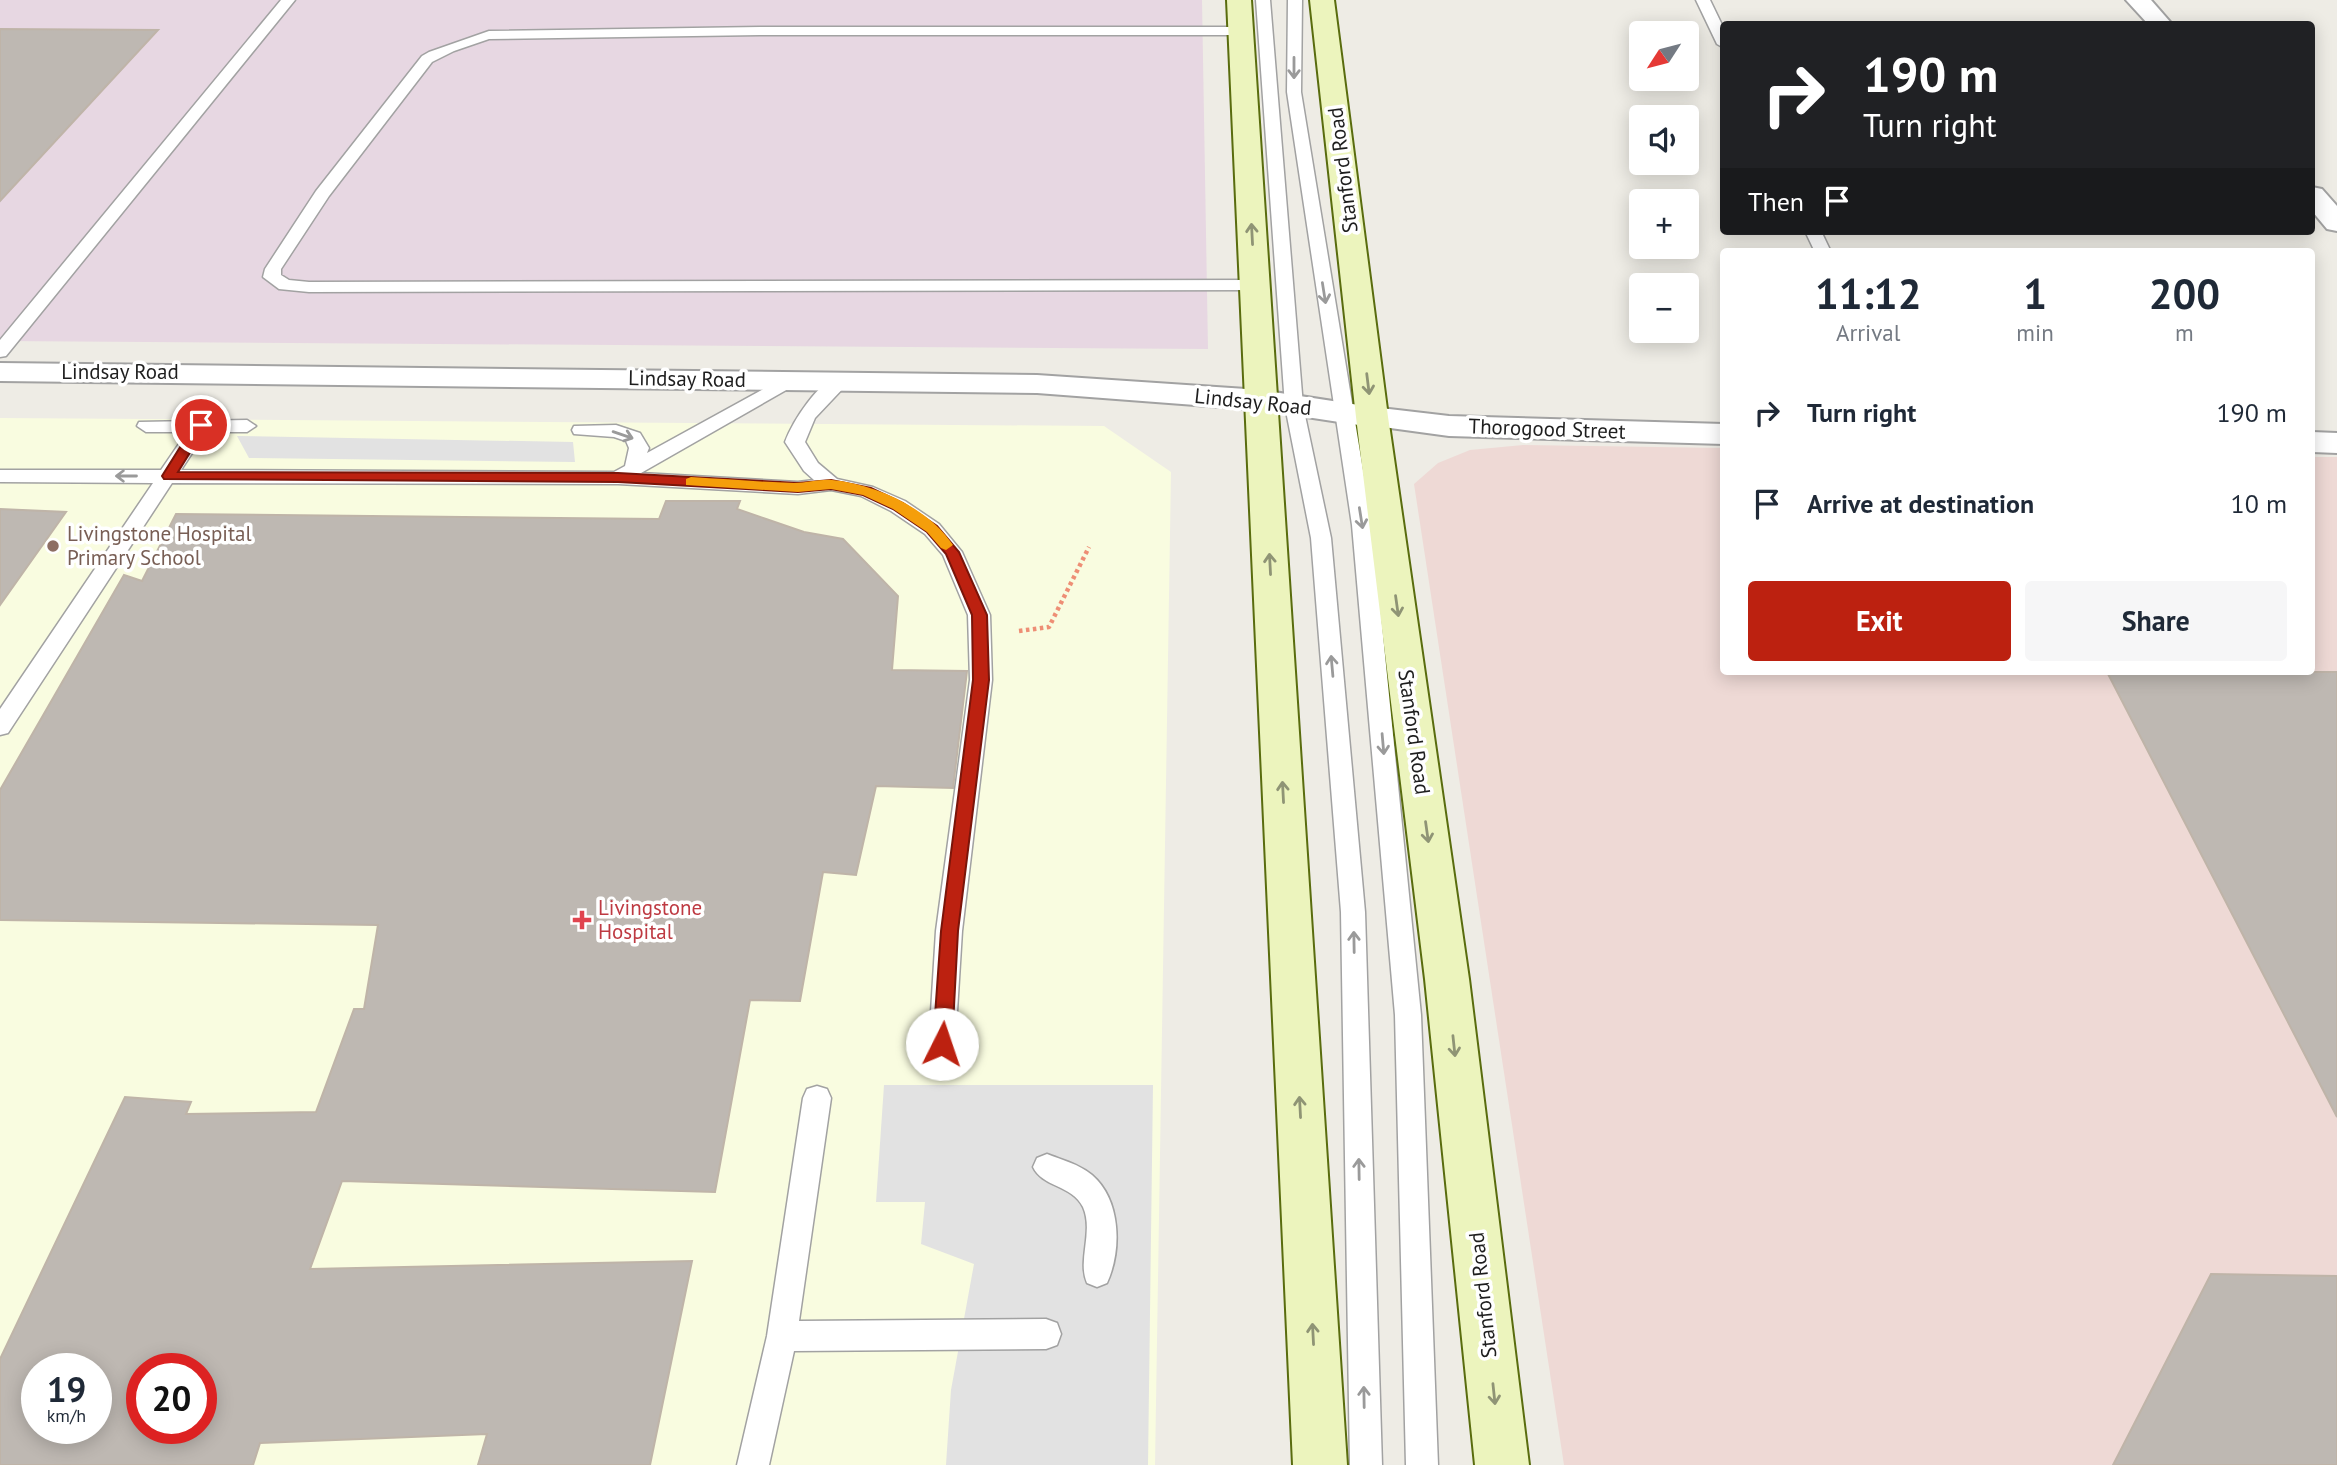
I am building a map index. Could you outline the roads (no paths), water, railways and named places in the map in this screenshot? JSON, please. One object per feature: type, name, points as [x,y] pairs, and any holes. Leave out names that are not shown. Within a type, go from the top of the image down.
[{"type":"main road","points":[[1239,0],[1255,285],[1278,403],[1320,1465]]},
{"type":"main road","name":"Stanford Road","points":[[1322,0],[1357,414],[1447,979],[1502,1465]]},
{"type":"street","points":[[2138,0],[2157,21]]},
{"type":"street","points":[[2315,198],[2337,223]]},
{"type":"street","name":"Lindsay Road","points":[[0,372],[1037,384],[1278,403],[1357,414]]},
{"type":"street","name":"Thorogood Street","points":[[1357,414],[1449,426],[1720,434]]},
{"type":"street","points":[[2315,442],[2337,443]]},
{"type":"lane","points":[[0,352],[288,0]]},
{"type":"lane","points":[[1263,0],[1278,403],[1321,538],[1353,912],[1366,1465]]},
{"type":"lane","points":[[1294,0],[1294,92],[1357,414],[1362,524],[1408,1015],[1422,1465]]},
{"type":"lane","points":[[1703,0],[1720,36]]},
{"type":"lane","points":[[1241,31],[678,32],[489,35],[463,41],[427,58],[322,194],[273,269],[272,277],[285,285],[309,287],[615,284],[893,288],[1255,285]]},
{"type":"lane","points":[[626,473],[789,381]]},
{"type":"lane","points":[[831,484],[806,461],[795,442],[800,425],[812,408],[841,382]]},
{"type":"lane","points":[[0,727],[201,425]]},
{"type":"lane","points":[[146,426],[247,426]]},
{"type":"lane","points":[[581,430],[616,431],[633,437],[639,448],[626,473]]},
{"type":"lane","points":[[0,476],[626,473],[798,488],[831,484],[866,491],[898,506],[932,529],[952,552],[970,588],[979,615],[981,680],[949,931],[942,1044]]},
{"type":"lane","points":[[753,1465],[782,1336],[817,1098]]},
{"type":"lane","points":[[1047,1167],[1069,1173],[1081,1182],[1097,1202],[1102,1220],[1103,1241],[1097,1273]]},
{"type":"lane","points":[[782,1336],[1046,1334]]},
{"type":"place","name":"Livingstone Hospital Primary School","points":[[53,546]]},
{"type":"place","name":"Livingstone Hospital","points":[[582,920]]}]
